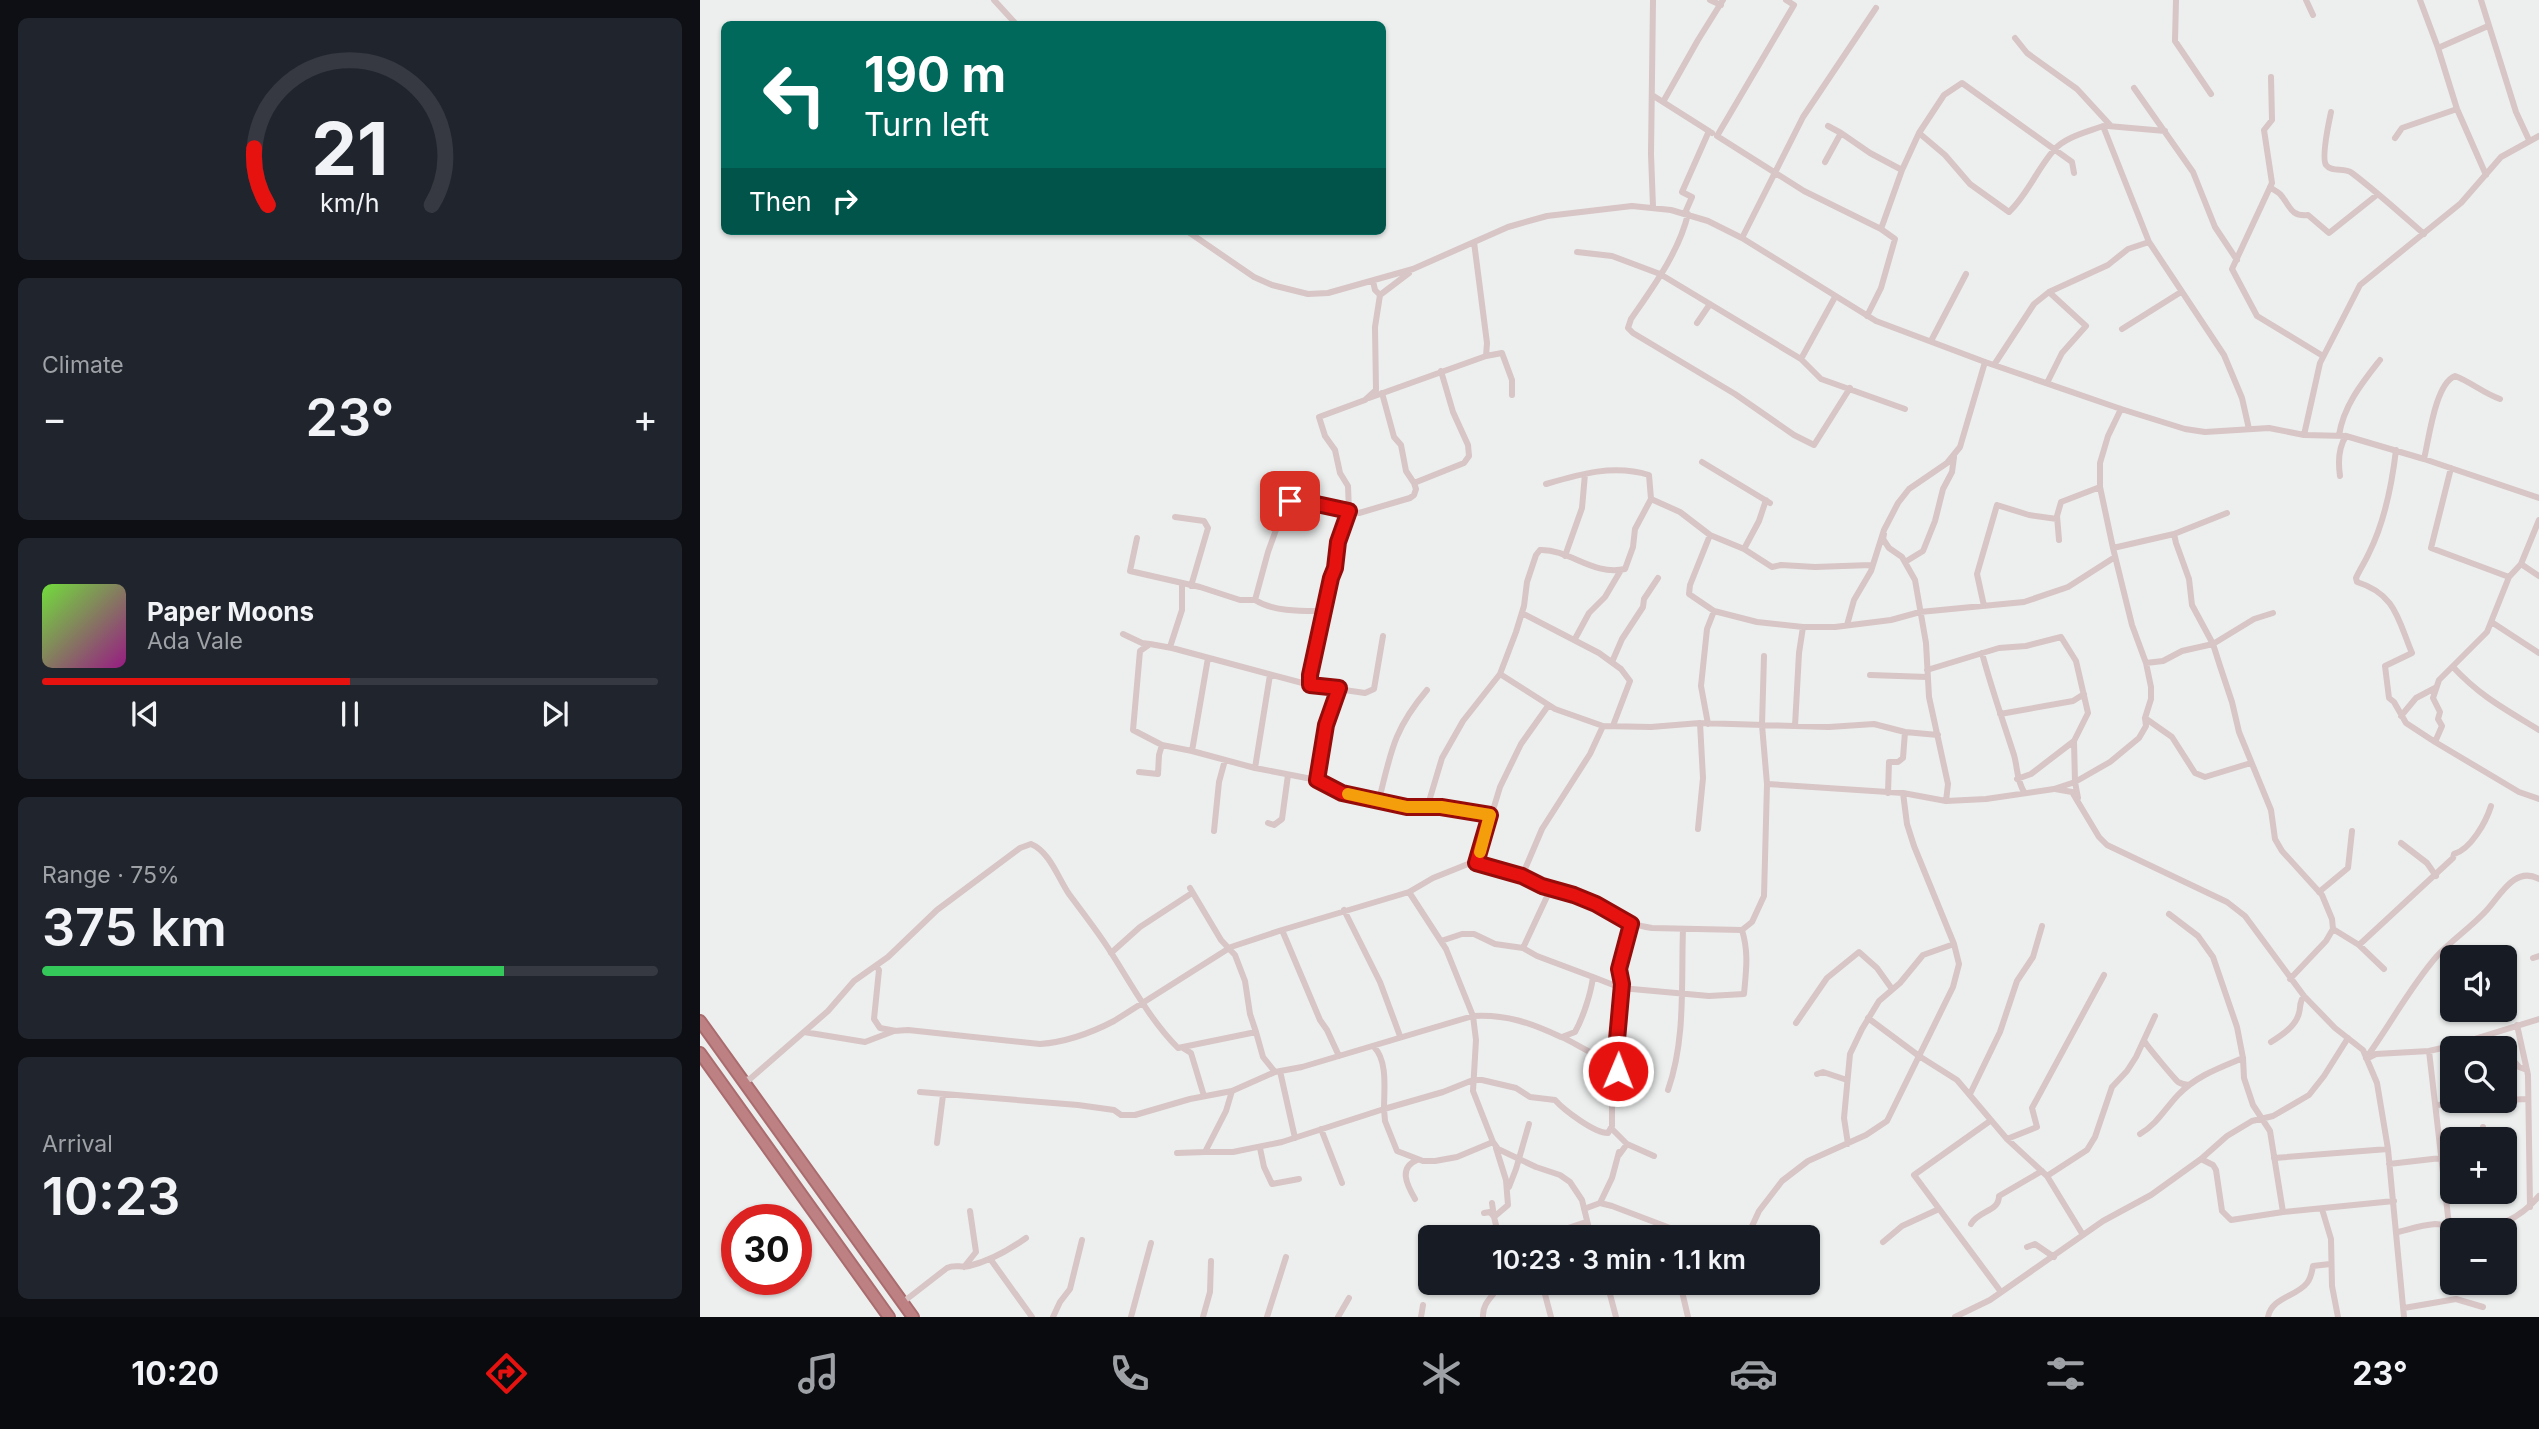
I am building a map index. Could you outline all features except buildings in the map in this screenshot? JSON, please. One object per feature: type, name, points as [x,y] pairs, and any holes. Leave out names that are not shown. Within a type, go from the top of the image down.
[{"type":"highway","points":[[700,1021],[913,1317]]},
{"type":"highway","points":[[700,1053],[889,1317]]},
{"type":"street","points":[[994,0],[1013,21]]},
{"type":"street","points":[[1653,0],[1653,207]]},
{"type":"street","points":[[1663,102],[1722,3],[1710,0]]},
{"type":"street","points":[[1717,136],[1794,5],[1786,0]]},
{"type":"street","points":[[2176,0],[2175,41],[2211,94]]},
{"type":"street","points":[[2306,0],[2313,15]]},
{"type":"street","points":[[2420,0],[2457,109],[2486,175]]},
{"type":"street","points":[[2480,0],[2516,111],[2529,140]]},
{"type":"street","points":[[1742,239],[1803,117],[1876,8]]},
{"type":"street","points":[[2438,48],[2488,26]]},
{"type":"street","points":[[2015,38],[2026,53],[2077,89],[2107,126],[2149,242],[2224,355],[2242,398],[2249,429]]},
{"type":"street","points":[[2271,77],[2272,120],[2264,130],[2272,183],[2232,269],[2257,316],[2323,356]]},
{"type":"street","points":[[1881,229],[1902,170],[1919,133],[1944,95],[1962,83],[2072,162],[2074,173]]},
{"type":"street","points":[[2134,88],[2193,172],[2215,227],[2237,260]]},
{"type":"street","points":[[1652,95],[1804,191],[1881,229],[1895,239],[1881,288],[1867,316]]},
{"type":"street","points":[[2395,138],[2402,128],[2457,109]]},
{"type":"street","points":[[2332,112],[2326,128],[2325,164],[2330,169],[2347,170],[2424,234]]},
{"type":"street","points":[[1828,125],[1870,153],[1902,170]]},
{"type":"street","points":[[1919,133],[1945,155],[1970,184],[2009,212],[2020,201],[2055,149],[2076,136],[2107,126],[2165,131]]},
{"type":"street","points":[[1709,131],[1682,192],[1692,197],[1684,232],[1628,328],[1735,394],[1794,435],[1814,445],[1850,388]]},
{"type":"street","points":[[1825,162],[1841,132]]},
{"type":"street","points":[[2304,435],[2323,356],[2360,285],[2461,203],[2501,157],[2539,136]]},
{"type":"street","points":[[2270,187],[2280,195],[2290,211],[2308,215],[2329,233],[2378,194]]},
{"type":"street","points":[[1193,235],[1254,277],[1294,291],[1308,294],[1328,293],[1413,269],[1508,227],[1547,216],[1632,206],[1653,207],[1687,214],[1742,239],[1867,316],[1985,362],[2121,409],[2185,429],[2205,432],[2269,428],[2304,435],[2343,436],[2396,450],[2539,498]]},
{"type":"street","points":[[1474,242],[1488,343],[1486,356]]},
{"type":"street","points":[[1994,365],[2034,304],[2049,292],[2108,265],[2129,249],[2149,242]]},
{"type":"street","points":[[1577,252],[1612,256],[1660,275],[1801,359],[1821,379],[1905,408]]},
{"type":"street","points":[[1365,400],[1376,390],[1375,327],[1380,295],[1413,269]]},
{"type":"street","points":[[1931,341],[1966,274]]},
{"type":"street","points":[[1373,281],[1375,290],[1380,295]]},
{"type":"street","points":[[2047,383],[2062,353],[2086,326],[2049,292]]},
{"type":"street","points":[[2122,329],[2181,292]]},
{"type":"street","points":[[1801,359],[1835,297]]},
{"type":"street","points":[[1697,323],[1710,304]]},
{"type":"street","points":[[1310,685],[1314,648],[1338,542],[1349,511],[1348,486],[1340,473],[1335,450],[1325,436],[1319,417],[1441,371],[1502,353],[1512,380],[1512,395]]},
{"type":"street","points":[[2340,476],[2342,421],[2352,397],[2380,360]]},
{"type":"street","points":[[1905,562],[1923,551],[1935,521],[1943,489],[1963,439],[1985,362]]},
{"type":"street","points":[[1414,483],[1428,475],[1464,463],[1469,456],[1468,444],[1453,412],[1441,371]]},
{"type":"street","points":[[2424,459],[2439,399],[2450,378],[2461,378],[2481,392],[2500,399]]},
{"type":"street","points":[[1255,600],[1268,552],[1285,505],[1290,501],[1359,513],[1414,495],[1416,489],[1406,471],[1401,445],[1394,437],[1382,393]]},
{"type":"street","points":[[1767,784],[1903,793],[1946,801],[1986,799],[2054,789],[2075,782],[2110,762],[2139,738],[2146,726],[2151,687],[2146,663],[2132,625],[2100,486],[2100,463],[2108,436],[2121,409]]},
{"type":"street","points":[[2396,450],[2391,484],[2383,511],[2370,552],[2356,578],[2357,582],[2376,590],[2398,613],[2412,653],[2385,666],[2389,698],[2406,723],[2519,792],[2539,799]]},
{"type":"street","points":[[1847,625],[1854,600],[1864,585],[1884,530],[1898,503],[1909,489],[1955,455]]},
{"type":"street","points":[[1702,462],[1768,502],[1744,549]]},
{"type":"street","points":[[2451,468],[2431,548],[2509,578]]},
{"type":"street","points":[[1427,808],[1448,747],[1463,721],[1500,674],[1522,613],[1527,582],[1536,555],[1543,550],[1592,568],[1625,569],[1633,547],[1635,529],[1651,499],[1649,475],[1634,470],[1606,470],[1546,484]]},
{"type":"street","points":[[1565,556],[1583,508],[1586,474]]},
{"type":"street","points":[[2059,540],[2058,507],[2064,499],[2100,486]]},
{"type":"street","points":[[1651,499],[1680,512],[1710,535],[1744,549],[1772,567],[1871,565]]},
{"type":"street","points":[[1984,606],[1977,574],[1997,505],[2029,515],[2057,519]]},
{"type":"street","points":[[2113,548],[2174,534],[2227,513]]},
{"type":"street","points":[[1175,517],[1204,521],[1208,528],[1191,586]]},
{"type":"street","points":[[2401,716],[2416,698],[2435,688],[2487,632],[2509,578],[2521,564],[2539,520]]},
{"type":"street","points":[[1884,530],[1884,539],[1889,548],[1898,553],[1915,580],[1926,643],[1927,674],[1948,784],[1946,801]]},
{"type":"street","points":[[2174,534],[2189,579],[2192,605],[2213,644],[2239,732],[2271,810],[2275,839],[2282,851],[2319,892],[2332,919],[2333,929],[2326,941],[2290,978]]},
{"type":"street","points":[[1710,535],[1688,592],[1714,611],[1757,622],[1803,627],[1847,625],[1891,620],[1920,612],[2024,602],[2068,587],[2115,557]]},
{"type":"street","points":[[1137,538],[1130,570],[1213,590],[1240,600],[1255,600],[1263,605],[1300,611],[1324,611]]},
{"type":"street","points":[[2521,564],[2539,576]]},
{"type":"street","points":[[1604,569],[1612,584]]},
{"type":"street","points":[[1576,637],[1589,613],[1605,597],[1621,569]]},
{"type":"street","points":[[1612,662],[1622,639],[1643,607],[1644,599],[1658,579]]},
{"type":"street","points":[[1170,647],[1182,610],[1182,584]]},
{"type":"street","points":[[1698,829],[1703,778],[1704,724],[1701,686],[1707,629],[1714,611]]},
{"type":"street","points":[[1522,613],[1612,662],[1630,681],[1614,723]]},
{"type":"street","points":[[2146,663],[2213,644],[2254,619],[2273,613]]},
{"type":"street","points":[[2493,622],[2539,653]]},
{"type":"street","points":[[1795,726],[1803,627]]},
{"type":"street","points":[[1123,634],[1310,685],[1365,693],[1374,689],[1382,636]]},
{"type":"street","points":[[1870,675],[1927,674],[1982,653],[2062,637],[2076,662],[2088,713],[2074,741],[2031,774],[2017,779]]},
{"type":"street","points":[[1150,643],[1140,651],[1133,730],[1163,744],[1255,768],[1317,780],[1342,793],[1407,807],[1441,807],[1490,815]]},
{"type":"street","points":[[1982,653],[2015,757],[2017,779],[2024,792]]},
{"type":"street","points":[[876,965],[879,970],[874,1019],[880,1028],[969,1038],[980,1036],[1051,1043],[1094,1031],[1143,1004],[1229,948],[1344,910],[1409,892],[1433,878],[1468,864],[1476,863],[1522,876],[1596,904],[1631,924],[1652,929],[1742,930],[1752,922],[1764,896],[1767,784],[1762,724],[1764,656]]},
{"type":"street","points":[[1192,751],[1208,658]]},
{"type":"street","points":[[2453,667],[2493,703],[2539,730]]},
{"type":"street","points":[[1500,674],[1548,706],[1603,726],[1762,724],[1829,727],[1874,724],[1905,732],[1938,735]]},
{"type":"street","points":[[1255,768],[1270,675]]},
{"type":"street","points":[[1317,780],[1326,725],[1339,688]]},
{"type":"street","points":[[2435,688],[2433,698],[2440,712],[2438,719],[2442,726],[2435,742]]},
{"type":"street","points":[[1379,800],[1392,744],[1407,713],[1427,690]]},
{"type":"street","points":[[2000,714],[2074,701],[2084,694]]},
{"type":"street","points":[[1476,863],[1490,815],[1521,744],[1548,706]]},
{"type":"street","points":[[2145,718],[2172,737],[2195,773],[2205,777],[2251,763]]},
{"type":"street","points":[[1522,876],[1542,830],[1590,754],[1603,726]]},
{"type":"street","points":[[1888,793],[1889,762],[1898,762],[1903,758],[1905,732]]},
{"type":"street","points":[[2074,741],[2075,782],[2080,804]]},
{"type":"street","points":[[1139,772],[1158,774],[1159,755],[1163,744]]},
{"type":"street","points":[[1214,831],[1219,782],[1225,760]]},
{"type":"street","points":[[1268,823],[1274,825],[1282,819],[1288,775]]},
{"type":"street","points":[[2054,789],[2072,792],[2099,837],[2107,845],[2227,902],[2245,916],[2304,996],[2335,1028],[2363,1050],[2377,1083],[2388,1149],[2404,1317]]},
{"type":"street","points":[[1753,1225],[1759,1211],[1782,1181],[1808,1161],[1848,1144],[1887,1121],[1953,986],[1959,964],[1954,944],[1914,846],[1907,824],[1903,793]]},
{"type":"street","points":[[2359,946],[2436,876],[2480,828],[2488,817],[2491,806]]},
{"type":"street","points":[[2319,892],[2348,868],[2352,831]]},
{"type":"street","points":[[2401,843],[2427,863],[2436,876]]},
{"type":"street","points":[[742,1081],[750,1079],[770,1063],[834,1005],[845,989],[937,910],[1020,848],[1031,844],[1042,850],[1143,1004],[1178,1048],[1256,1032]]},
{"type":"street","points":[[2366,1058],[2439,954],[2484,913],[2512,881],[2530,876],[2539,879]]},
{"type":"street","points":[[1523,948],[1550,888]]},
{"type":"street","points":[[1111,953],[1140,927],[1191,891],[1235,956],[1245,981],[1250,1014],[1263,1057],[1278,1072],[1294,1138]]},
{"type":"street","points":[[1409,892],[1441,942],[1473,1016],[1476,1040],[1473,1080],[1475,1098],[1508,1188],[1508,1205],[1494,1217]]},
{"type":"street","points":[[1344,910],[1380,982],[1400,1036]]},
{"type":"street","points":[[2169,914],[2198,936],[2213,957],[2237,1027],[2244,1078],[2253,1105],[2270,1131],[2283,1212]]},
{"type":"street","points":[[1177,1153],[1233,1152],[1260,1148],[1443,1092],[1473,1080],[1516,1088],[1530,1097],[1555,1100],[1602,1133],[1608,1133],[1611,1128],[1612,1088],[1618,1071],[1621,988],[1619,969],[1631,924]]},
{"type":"street","points":[[1970,1094],[2000,1032],[2017,981],[2033,957],[2042,926]]},
{"type":"street","points":[[1668,1090],[1676,1064],[1683,993],[1683,929]]},
{"type":"street","points":[[2333,929],[2359,946],[2384,969]]},
{"type":"street","points":[[1282,930],[1320,1020],[1339,1056]]},
{"type":"street","points":[[1441,942],[1462,934],[1474,934],[1495,944],[1523,948],[1537,956],[1621,988],[1709,996],[1744,994],[1748,963],[1742,930]]},
{"type":"street","points":[[1848,1144],[1844,1118],[1850,1054],[1868,1018],[1879,1000],[1900,984],[1923,955],[1954,944]]},
{"type":"street","points":[[1796,1023],[1826,978],[1859,952],[1877,968],[1892,989]]},
{"type":"street","points":[[2007,1139],[2037,1127],[2032,1108],[2104,975]]},
{"type":"street","points":[[1562,1037],[1575,1032],[1580,1023],[1593,977]]},
{"type":"street","points":[[2271,1042],[2288,1031],[2298,1017],[2304,996]]},
{"type":"street","points":[[920,1092],[1078,1105],[1114,1110],[1121,1115],[1153,1111],[1232,1091],[1278,1072],[1473,1016],[1507,1016],[1562,1037],[1594,1054],[1617,1055]]},
{"type":"street","points":[[1971,1224],[1975,1218],[1996,1208],[2000,1196],[2087,1150],[2095,1137],[2112,1087],[2127,1071],[2145,1042],[2155,1016]]},
{"type":"street","points":[[1868,1018],[1957,1080],[1990,1121],[2044,1173],[2083,1235]]},
{"type":"street","points":[[2366,1058],[2391,1052],[2428,1051],[2455,1045],[2539,1019]]},
{"type":"street","points":[[2517,1025],[2527,1070],[2530,1207]]},
{"type":"street","points":[[804,1032],[865,1042],[897,1031]]},
{"type":"street","points":[[1955,1317],[1990,1300],[2103,1221],[2151,1195],[2201,1159],[2227,1136],[2252,1121],[2273,1116],[2309,1095],[2325,1076],[2348,1038]]},
{"type":"street","points":[[2145,1042],[2178,1081],[2191,1084]]},
{"type":"street","points":[[1374,1046],[1382,1064],[1385,1121],[1397,1151],[1418,1160],[1435,1161],[1494,1145],[1570,1182],[1582,1200],[1587,1225]]},
{"type":"street","points":[[1183,1048],[1191,1053],[1204,1096]]},
{"type":"street","points":[[2428,1051],[2440,1145]]},
{"type":"street","points":[[2140,1134],[2154,1126],[2159,1116],[2206,1072],[2243,1058]]},
{"type":"street","points":[[2517,1065],[2527,1070]]},
{"type":"street","points":[[1817,1074],[1824,1072],[1847,1080]]},
{"type":"street","points":[[1205,1152],[1226,1111],[1232,1091]]},
{"type":"street","points":[[937,1143],[943,1095]]},
{"type":"street","points":[[2517,1099],[2528,1099]]},
{"type":"street","points":[[1990,1121],[1914,1175],[2001,1292]]},
{"type":"street","points":[[1508,1188],[1517,1169],[1529,1124]]},
{"type":"street","points":[[1611,1128],[1627,1144],[1654,1156]]},
{"type":"street","points":[[1321,1129],[1342,1183]]},
{"type":"street","points":[[1600,1203],[1612,1178],[1618,1154],[1627,1144]]},
{"type":"street","points":[[1260,1148],[1264,1167],[1272,1184],[1298,1179]]},
{"type":"street","points":[[2274,1158],[2388,1149]]},
{"type":"street","points":[[2389,1164],[2440,1158]]},
{"type":"street","points":[[2201,1159],[2213,1165],[2216,1170],[2222,1211],[2231,1220],[2394,1201]]},
{"type":"street","points":[[1415,1199],[1406,1183],[1406,1170],[1418,1160]]},
{"type":"street","points":[[2517,1218],[2539,1196]]},
{"type":"street","points":[[1492,1203],[1496,1225]]},
{"type":"street","points":[[1584,1209],[1600,1203],[1630,1211],[1659,1225]]},
{"type":"street","points":[[1883,1242],[1902,1226],[1939,1209]]},
{"type":"street","points":[[2322,1209],[2331,1239],[2330,1264],[2338,1317]]},
{"type":"street","points":[[964,1267],[976,1252],[970,1211]]},
{"type":"street","points":[[1484,1213],[1490,1212],[1494,1217]]},
{"type":"street","points":[[1577,1225],[1586,1222]]},
{"type":"street","points":[[2398,1233],[2415,1227],[2440,1226]]},
{"type":"street","points":[[907,1299],[947,1268],[991,1260],[1026,1238]]},
{"type":"street","points":[[1053,1317],[1070,1289],[1082,1240]]},
{"type":"street","points":[[1131,1317],[1152,1243]]},
{"type":"street","points":[[2027,1247],[2035,1244],[2054,1257]]},
{"type":"street","points":[[1267,1317],[1286,1257]]},
{"type":"street","points":[[991,1260],[1032,1317]]},
{"type":"street","points":[[1203,1317],[1210,1292],[1211,1261]]},
{"type":"street","points":[[2268,1317],[2271,1308],[2285,1297],[2292,1296],[2309,1281],[2314,1266],[2330,1264]]},
{"type":"street","points":[[1483,1317],[1485,1304],[1493,1295]]},
{"type":"street","points":[[1545,1295],[1551,1317]]},
{"type":"street","points":[[1610,1295],[1616,1317]]},
{"type":"street","points":[[1683,1295],[1688,1317]]},
{"type":"street","points":[[1338,1317],[1349,1298]]},
{"type":"street","points":[[2404,1308],[2456,1299],[2483,1307]]},
{"type":"street","points":[[1421,1317],[1423,1305]]},
{"type":"slow traffic","points":[[1348,794],[1407,807],[1441,807],[1490,815],[1480,852]]},
{"type":"route","points":[[1290,501],[1349,511],[1338,542],[1335,568],[1314,648],[1310,675],[1310,685],[1339,688],[1326,725],[1317,780],[1342,793],[1407,807],[1441,807],[1490,815],[1476,863],[1574,895],[1631,924],[1619,969],[1622,984],[1616,1051],[1618,1071]]}]
